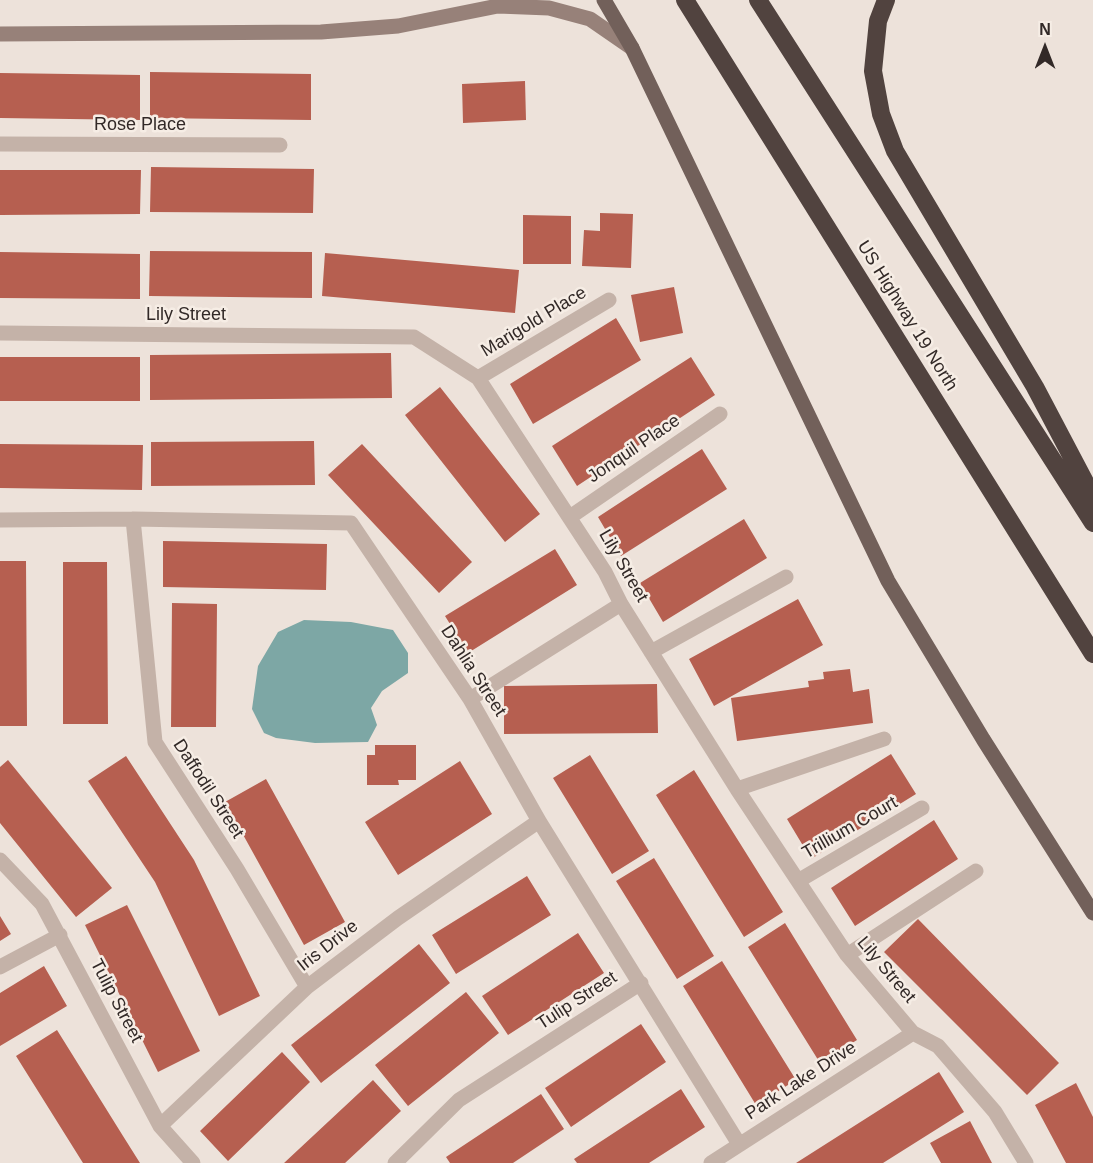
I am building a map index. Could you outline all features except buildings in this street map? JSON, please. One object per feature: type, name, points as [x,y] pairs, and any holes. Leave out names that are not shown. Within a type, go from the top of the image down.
[{"type":"highway","name":"US Highway 19 North","points":[[686,0],[1093,654]]},
{"type":"highway","points":[[758,0],[1093,523]]},
{"type":"highway","points":[[886,0],[878,21],[873,71],[881,114],[895,151],[1035,387],[1093,497]]},
{"type":"main road","points":[[604,0],[632,48],[888,581],[983,739],[1093,913]]},
{"type":"street","points":[[0,34],[321,32],[398,26],[503,3],[549,9],[590,20],[632,48]]},
{"type":"street","name":"Rose Place","points":[[0,144],[280,145]]},
{"type":"street","name":"Marigold Place","points":[[478,378],[609,300]]},
{"type":"street","name":"Lily Street","points":[[0,333],[414,337],[478,378],[605,572],[621,604],[736,789],[847,956],[913,1033],[938,1046],[995,1112],[1026,1163]]},
{"type":"street","name":"Jonquil Place","points":[[570,517],[720,414]]},
{"type":"street","name":"Dahlia Street","points":[[0,520],[134,519],[351,523],[470,699],[540,821],[739,1144]]},
{"type":"street","name":"Daffodil Street","points":[[134,519],[155,742],[237,868],[307,987]]},
{"type":"street","points":[[651,652],[786,577]]},
{"type":"street","points":[[470,699],[621,604]]},
{"type":"street","points":[[736,789],[884,739]]},
{"type":"street","name":"Trillium Court","points":[[798,881],[922,808]]},
{"type":"street","name":"Iris Drive","points":[[160,1126],[307,987],[398,918],[540,821]]},
{"type":"street","name":"Tulip Street","points":[[0,860],[42,904],[160,1126],[193,1163]]},
{"type":"street","points":[[847,956],[976,871]]},
{"type":"street","points":[[0,967],[60,935]]},
{"type":"street","name":"Tulip Street","points":[[395,1163],[459,1100],[641,983]]},
{"type":"street","name":"Park Lake Drive","points":[[711,1163],[913,1033]]},
{"type":"water","points":[[304,620],[351,622],[393,630],[408,653],[408,673],[382,691],[371,708],[377,725],[368,742],[315,743],[276,738],[264,733],[252,709],[258,666],[278,632]]}]
